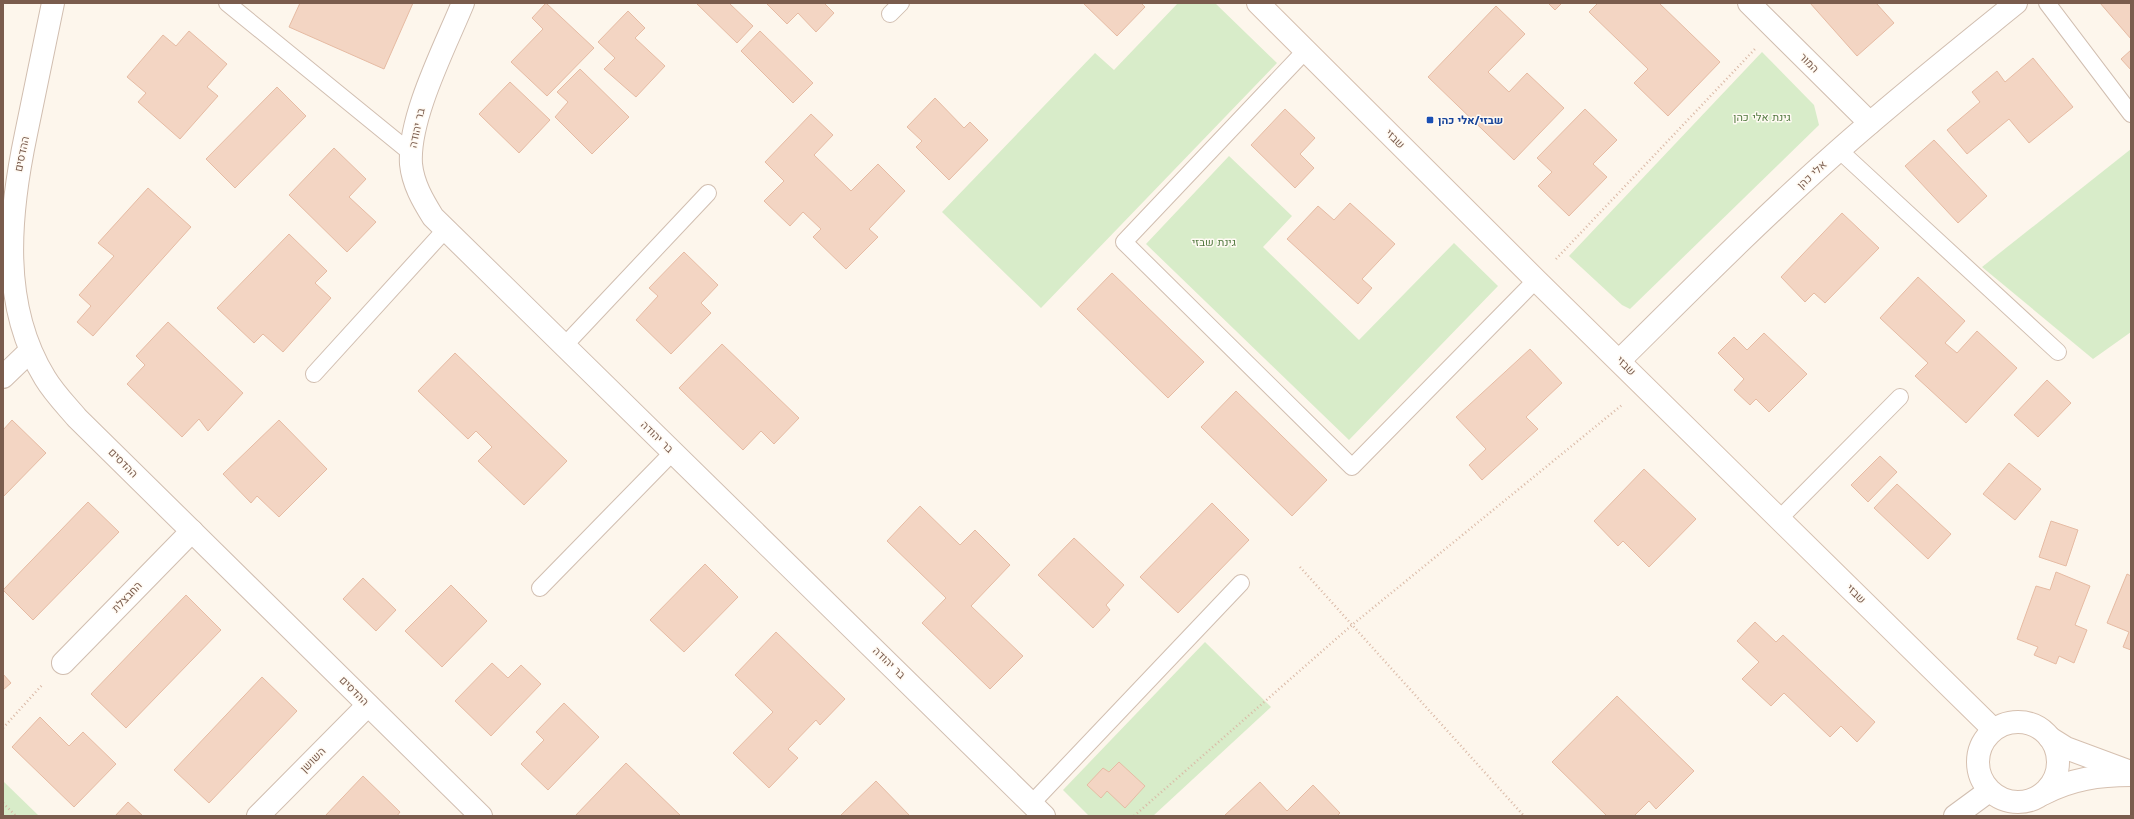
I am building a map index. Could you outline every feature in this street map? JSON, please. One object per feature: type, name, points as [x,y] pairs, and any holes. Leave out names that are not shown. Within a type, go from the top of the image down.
[{"type":"street","name":"ההדסים","points":[[53,3],[17,180],[10,234],[12,285],[23,333],[30,351],[44,378],[59,398],[481,816]]},
{"type":"street","name":"בר יהודה","points":[[463,3],[422,102],[415,128],[411,153],[418,191],[433,217],[672,453],[1038,810]]},
{"type":"street","name":"שבזי","points":[[1258,3],[1536,280],[1620,360],[1993,729]]},
{"type":"street","name":"המור","points":[[1749,3],[1870,123]]},
{"type":"street","name":"אלי כהן","points":[[1620,360],[1759,224],[1839,150],[2016,3]]},
{"type":"street","points":[[3,377],[30,351]]},
{"type":"street","name":"החבצלת","points":[[63,664],[192,531]]},
{"type":"street","name":"השושן","points":[[258,816],[368,705]]},
{"type":"street","points":[[2131,772],[2066,748],[2050,738],[2041,729],[2023,722],[2005,724],[1993,729],[1984,739],[1979,750],[1977,762],[1980,775],[1989,791],[2000,798],[2013,802],[2031,800],[2060,785],[2077,780],[2131,775]]},
{"type":"street","points":[[2042,795],[2051,785],[2057,774],[2058,755],[2050,738]]},
{"type":"street","points":[[1955,816],[1989,791]]},
{"type":"lane","points":[[227,3],[411,153]]},
{"type":"lane","points":[[2047,3],[2131,114]]},
{"type":"lane","points":[[1306,50],[1124,242],[1352,467],[1536,280]]},
{"type":"lane","points":[[1839,150],[2058,352]]},
{"type":"lane","points":[[564,346],[708,193]]},
{"type":"lane","points":[[314,374],[445,230]]},
{"type":"lane","points":[[1780,518],[1900,397]]},
{"type":"lane","points":[[540,588],[672,453]]},
{"type":"lane","points":[[1038,810],[1241,583]]},
{"type":"path","points":[[1536,280],[1774,28]]},
{"type":"path","points":[[1134,816],[1352,625],[1645,386]]},
{"type":"path","points":[[1300,566],[1524,816]]},
{"type":"path","points":[[3,728],[63,664]]},
{"type":"path","points":[[3,803],[16,816]]},
{"type":"green space","points":[[1178,3],[1215,3],[1277,63],[1041,308],[942,212],[1095,53],[1114,70]]},
{"type":"green space","name":"גינת אלי כהן","points":[[1762,52],[1814,105],[1819,125],[1630,309],[1622,305],[1569,256]]},
{"type":"green space","points":[[2131,149],[2131,332],[2093,359],[1982,267]]},
{"type":"green space","name":"גינת שבזי","points":[[1229,156],[1292,216],[1263,247],[1359,340],[1454,243],[1498,286],[1349,440],[1146,244]]},
{"type":"green space","points":[[1205,642],[1271,707],[1153,816],[1089,816],[1063,790]]},
{"type":"green space","points":[[3,781],[39,816],[3,816]]},
{"type":"building","points":[[300,3],[413,3],[384,69],[289,27]]},
{"type":"building","points":[[546,3],[594,48],[547,96],[511,62],[543,29],[532,18]]},
{"type":"building","points":[[696,3],[729,3],[753,26],[737,43]]},
{"type":"building","points":[[766,3],[824,3],[834,13],[816,32],[798,13],[787,24]]},
{"type":"building","points":[[1083,3],[1141,3],[1145,7],[1117,36]]},
{"type":"building","points":[[1548,3],[1562,3],[1555,10]]},
{"type":"building","points":[[1598,3],[1659,3],[1720,62],[1668,116],[1634,83],[1648,69],[1589,12]]},
{"type":"building","points":[[1810,3],[1876,3],[1894,23],[1857,56]]},
{"type":"building","points":[[2100,3],[2131,3],[2131,39]]},
{"type":"building","points":[[1496,6],[1525,34],[1488,72],[1509,92],[1527,73],[1564,108],[1514,160],[1428,77]]},
{"type":"building","points":[[628,11],[645,28],[635,38],[665,66],[636,97],[604,69],[615,58],[598,42]]},
{"type":"building","points":[[189,31],[227,64],[207,87],[218,96],[180,139],[138,102],[146,93],[127,77],[163,35],[176,46]]},
{"type":"building","points":[[760,31],[813,83],[793,103],[741,51]]},
{"type":"building","points":[[2131,50],[2131,70],[2121,59]]},
{"type":"building","points":[[2033,58],[2073,107],[2029,143],[2009,119],[1967,154],[1947,130],[1980,102],[1972,92],[1997,71],[2005,82]]},
{"type":"building","points":[[580,69],[629,117],[592,154],[555,117],[568,102],[557,92]]},
{"type":"building","points":[[510,82],[550,120],[519,153],[479,114]]},
{"type":"building","points":[[277,87],[306,116],[235,188],[206,159]]},
{"type":"building","points":[[935,98],[964,128],[970,122],[988,140],[949,180],[916,147],[922,141],[907,127]]},
{"type":"building","points":[[1285,109],[1315,138],[1300,154],[1314,168],[1295,188],[1251,145]]},
{"type":"building","points":[[1585,109],[1617,140],[1593,164],[1607,177],[1569,216],[1538,186],[1552,172],[1537,158]]},
{"type":"building","points":[[811,114],[833,135],[814,155],[851,191],[878,164],[905,191],[869,229],[878,237],[846,269],[813,237],[821,229],[803,212],[790,226],[764,201],[784,181],[765,162]]},
{"type":"building","points":[[1934,140],[1987,196],[1958,223],[1905,166]]},
{"type":"building","points":[[334,148],[366,179],[349,197],[376,222],[347,252],[289,195]]},
{"type":"building","points":[[148,188],[191,227],[93,336],[77,322],[91,306],[79,295],[114,256],[98,243]]},
{"type":"building","points":[[1350,203],[1395,244],[1362,279],[1372,288],[1358,304],[1287,239],[1318,206],[1334,220]]},
{"type":"building","points":[[1842,213],[1879,248],[1825,303],[1814,293],[1805,302],[1781,277]]},
{"type":"building","points":[[289,234],[327,271],[315,283],[331,298],[283,352],[263,334],[254,343],[217,308]]},
{"type":"building","points":[[684,252],[718,285],[701,303],[711,313],[671,354],[636,320],[658,296],[649,288]]},
{"type":"building","points":[[1112,273],[1204,362],[1168,398],[1077,309]]},
{"type":"building","points":[[1918,277],[1965,321],[1945,343],[1957,353],[1977,331],[2017,368],[1966,423],[1915,376],[1928,363],[1880,318]]},
{"type":"building","points":[[168,322],[243,393],[208,431],[199,419],[182,437],[127,384],[145,365],[136,356]]},
{"type":"building","points":[[1764,333],[1807,374],[1769,412],[1756,399],[1750,405],[1734,390],[1744,379],[1718,353],[1734,337],[1747,350]]},
{"type":"building","points":[[722,344],[799,418],[774,444],[761,431],[743,450],[679,388]]},
{"type":"building","points":[[1530,349],[1562,383],[1526,417],[1538,429],[1482,480],[1469,465],[1486,449],[1456,417]]},
{"type":"building","points":[[455,353],[567,461],[524,505],[478,461],[492,447],[476,431],[468,439],[418,391]]},
{"type":"building","points":[[2047,380],[2071,403],[2038,437],[2014,415]]},
{"type":"building","points":[[1236,391],[1327,480],[1292,516],[1201,427]]},
{"type":"building","points":[[12,420],[46,453],[3,497],[3,430]]},
{"type":"building","points":[[279,420],[327,469],[279,517],[257,496],[251,503],[223,474]]},
{"type":"building","points":[[1880,456],[1897,472],[1868,502],[1851,485]]},
{"type":"building","points":[[2009,463],[2041,489],[2015,520],[1983,494]]},
{"type":"building","points":[[1644,469],[1696,519],[1649,567],[1623,541],[1618,546],[1594,521]]},
{"type":"building","points":[[1897,484],[1951,534],[1928,559],[1874,508]]},
{"type":"building","points":[[88,502],[119,532],[33,620],[3,590]]},
{"type":"building","points":[[1212,503],[1249,540],[1178,613],[1140,577]]},
{"type":"building","points":[[920,506],[960,545],[975,530],[1010,565],[971,606],[1023,656],[990,689],[922,623],[946,598],[887,541]]},
{"type":"building","points":[[2051,521],[2078,530],[2066,566],[2039,557]]},
{"type":"building","points":[[1074,538],[1124,585],[1106,605],[1110,610],[1093,628],[1038,575]]},
{"type":"building","points":[[705,564],[738,597],[684,652],[650,620]]},
{"type":"building","points":[[2056,572],[2090,586],[2075,625],[2087,630],[2074,663],[2059,656],[2056,664],[2034,655],[2038,647],[2017,639],[2036,586],[2050,590]]},
{"type":"building","points":[[2127,574],[2131,576],[2131,650],[2123,647],[2129,632],[2107,623]]},
{"type":"building","points":[[363,578],[396,610],[376,631],[343,599]]},
{"type":"building","points":[[451,585],[487,621],[442,667],[405,631]]},
{"type":"building","points":[[186,595],[221,630],[126,728],[91,694]]},
{"type":"building","points":[[1755,622],[1776,642],[1783,635],[1875,722],[1857,742],[1841,726],[1830,737],[1784,693],[1771,706],[1742,679],[1759,662],[1737,641]]},
{"type":"building","points":[[776,632],[845,699],[820,725],[816,720],[788,749],[798,758],[769,788],[733,753],[773,712],[735,675]]},
{"type":"building","points":[[492,663],[508,678],[521,665],[541,684],[491,736],[455,701]]},
{"type":"building","points":[[3,674],[11,683],[3,690]]},
{"type":"building","points":[[262,677],[297,711],[209,803],[174,770]]},
{"type":"building","points":[[1617,696],[1694,771],[1656,809],[1649,801],[1634,816],[1607,816],[1552,762]]},
{"type":"building","points":[[564,703],[599,737],[548,790],[521,764],[544,740],[536,732]]},
{"type":"building","points":[[40,717],[69,746],[83,732],[116,764],[74,807],[12,747]]},
{"type":"building","points":[[1119,762],[1145,786],[1125,808],[1107,791],[1101,798],[1087,785],[1103,768],[1109,772]]},
{"type":"building","points":[[626,763],[681,816],[575,816]]},
{"type":"building","points":[[363,776],[400,812],[397,816],[325,816]]},
{"type":"building","points":[[876,781],[910,816],[840,816]]},
{"type":"building","points":[[1260,782],[1287,811],[1313,785],[1340,813],[1337,816],[1224,816]]},
{"type":"building","points":[[128,802],[143,816],[115,816]]},
{"type":"place","name":"שבזי/אלי כהן","points":[[1430,120]]}]
